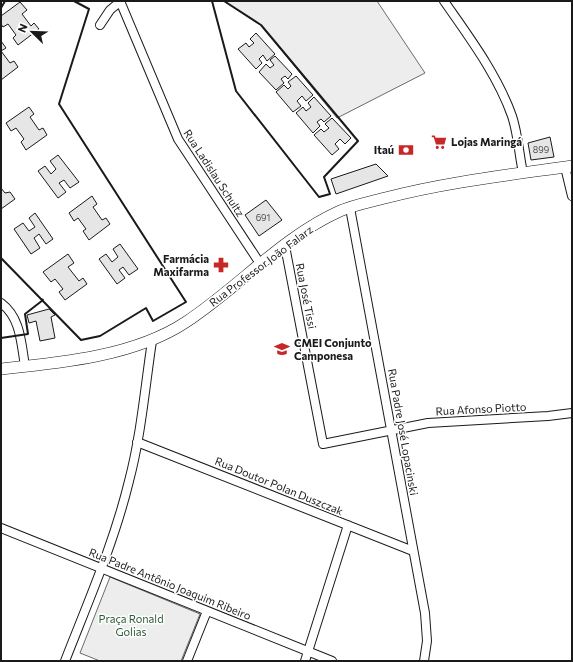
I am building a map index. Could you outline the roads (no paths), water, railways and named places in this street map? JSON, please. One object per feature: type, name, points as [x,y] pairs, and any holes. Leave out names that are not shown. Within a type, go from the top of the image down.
[{"type":"main road","name":"Rua Professor João Falarz","points":[[1,369],[84,358],[131,348],[152,341],[186,323],[285,246],[321,222],[350,208],[417,190],[568,166]]},
{"type":"street","points":[[100,25],[110,10],[121,1]]},
{"type":"street","name":"Rua Ladislau Schultz","points":[[121,1],[178,139],[261,264]]},
{"type":"street","points":[[444,1],[481,55],[508,107],[515,126],[523,173]]},
{"type":"street","points":[[568,166],[572,196]]},
{"type":"street","name":"Rua Padre José Lopacinski","points":[[350,208],[426,627],[427,641],[424,661]]},
{"type":"street","name":"Rua José Tissi","points":[[285,246],[323,444]]},
{"type":"street","points":[[1,303],[11,312],[17,323],[25,366]]},
{"type":"street","points":[[64,661],[102,569],[124,500],[137,442],[152,341]]},
{"type":"street","name":"Rua Afonso Piotto","points":[[323,444],[437,422],[548,416],[572,413]]},
{"type":"street","name":"Rua Doutor Polan Duszczak","points":[[137,442],[413,551]]},
{"type":"street","points":[[305,661],[348,525]]},
{"type":"street","name":"Rua Padre Antônio Joaquim Ribeiro","points":[[1,528],[332,661]]},
{"type":"street","points":[[186,661],[207,611]]},
{"type":"place","name":"Lojas Maringá","points":[[439,142]]},
{"type":"place","name":"Itaú","points":[[406,150]]},
{"type":"place","name":"Farmácia Maxifarma","points":[[221,265]]},
{"type":"place","name":"CMEI Conjunto Camponesa","points":[[282,349]]},
{"type":"park label","name":"Praça Ronald Golias","points":[[131,625]]}]
